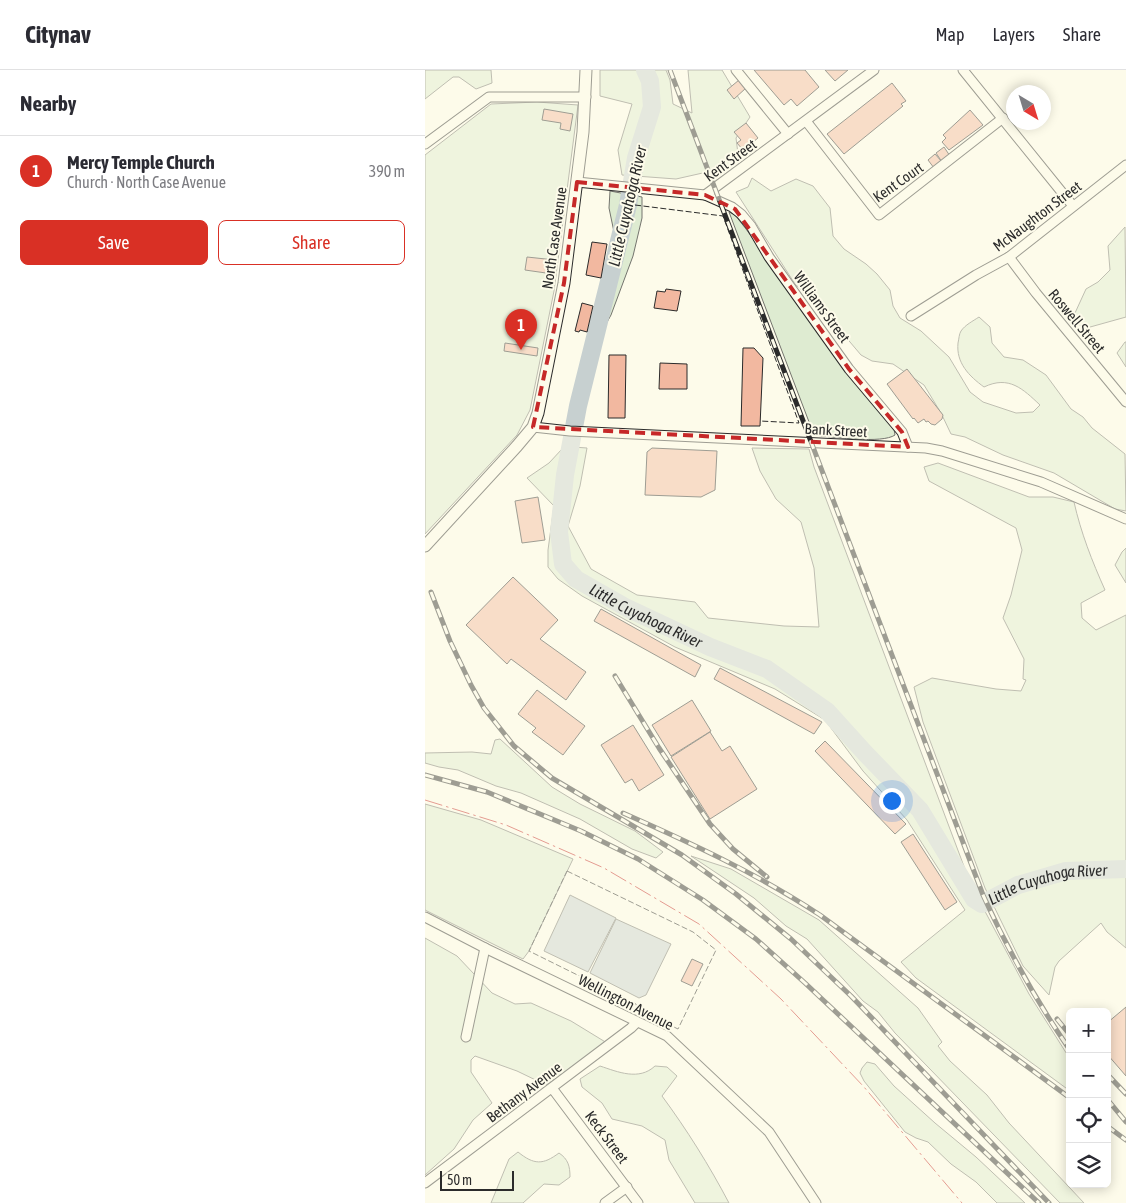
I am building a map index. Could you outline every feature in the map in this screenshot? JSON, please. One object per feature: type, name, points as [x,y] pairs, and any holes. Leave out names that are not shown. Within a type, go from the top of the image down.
[{"type":"street","name":"North Case Avenue","points":[[425,546],[517,446],[533,427],[538,413],[564,283],[586,97],[586,70]]},
{"type":"street","points":[[736,70],[789,134]]},
{"type":"street","name":"Kent Street","points":[[577,182],[705,195],[874,70]]},
{"type":"street","points":[[963,70],[1073,206]]},
{"type":"street","points":[[425,144],[489,97],[586,97]]},
{"type":"street","name":"Kent Court","points":[[806,121],[879,215],[1003,118]]},
{"type":"street","name":"McNaughton Street","points":[[911,316],[975,275],[1009,257],[1126,165]]},
{"type":"street","name":"Williams Street","points":[[705,195],[729,205],[741,214],[751,226],[769,257],[849,369],[902,432],[908,447]]},
{"type":"street","name":"Roswell Street","points":[[1009,257],[1036,293],[1126,402]]},
{"type":"street","name":"Bank Street","points":[[533,427],[559,430],[908,447],[942,451],[1041,482],[1126,519]]},
{"type":"street","name":"Wellington Avenue","points":[[425,917],[667,1036],[764,1126],[815,1202]]},
{"type":"street","points":[[466,1037],[485,948]]},
{"type":"street","name":"Bethany Avenue","points":[[425,1183],[637,1022]]},
{"type":"street","name":"Keck Street","points":[[552,1088],[638,1203]]},
{"type":"street","points":[[605,1203],[627,1187]]},
{"type":"highlighted area","points":[[577,182],[705,195],[735,209],[849,369],[902,432],[908,447],[533,427],[564,283]]},
{"type":"green space","points":[[425,70],[491,70],[492,83],[476,89],[459,77],[453,77],[425,99]]},
{"type":"green space","points":[[600,70],[666,70],[670,80],[673,104],[692,113],[688,70],[722,70],[750,117],[736,138],[738,154],[732,165],[676,179],[622,175],[618,150],[632,104],[600,96]]},
{"type":"green space","points":[[537,102],[578,105],[554,291],[530,410],[517,435],[425,534],[425,155],[491,104]]},
{"type":"green space","points":[[752,178],[771,191],[796,179],[813,186],[830,208],[833,236],[844,249],[877,274],[890,290],[893,306],[900,318],[921,331],[949,357],[970,392],[983,402],[1016,413],[1033,412],[1040,405],[1021,389],[1008,383],[1001,382],[984,387],[973,378],[961,363],[958,343],[961,331],[979,317],[990,327],[992,343],[1004,357],[1023,360],[1046,375],[1071,409],[1083,417],[1092,428],[1125,454],[1126,511],[1115,509],[1054,473],[1003,455],[965,437],[951,434],[924,385],[893,364],[872,361],[861,355],[822,309],[795,284],[736,192],[748,187]]},
{"type":"green space","points":[[610,191],[642,197],[642,218],[633,256],[611,315],[606,324],[600,327],[597,323],[614,232],[609,208]]},
{"type":"green space","points":[[729,212],[735,215],[746,229],[835,354],[894,429],[895,435],[889,438],[868,439],[814,435]]},
{"type":"green space","points":[[1125,227],[1126,317],[1083,329],[1076,320],[1075,313],[1086,289],[1098,282],[1110,270],[1108,246]]},
{"type":"green space","points":[[1126,342],[1126,367],[1117,353]]},
{"type":"green space","points":[[573,447],[587,448],[580,486],[568,526],[591,569],[637,595],[695,602],[708,618],[784,626],[819,627],[814,568],[801,522],[776,499],[760,471],[752,448],[809,449],[814,467],[971,885],[1029,994],[1066,1053],[1066,1088],[916,978],[901,962],[965,910],[907,820],[863,771],[825,720],[775,689],[675,647],[582,596],[558,579],[548,567],[548,550],[554,506],[527,478],[549,463],[562,449]]},
{"type":"green space","points":[[938,463],[1029,497],[1053,497],[1074,502],[1087,547],[1105,590],[1081,603],[1082,618],[1096,630],[1126,615],[1126,948],[1107,932],[1101,923],[1059,961],[1055,967],[1049,995],[1023,966],[985,888],[923,722],[914,687],[932,678],[996,689],[1021,691],[1026,680],[1023,679],[1024,659],[1003,618],[1011,595],[1022,550],[1016,528],[929,481],[924,467]]},
{"type":"green space","points":[[1126,548],[1126,583],[1115,565]]},
{"type":"green space","points":[[500,739],[552,787],[580,804],[635,831],[663,852],[656,858],[632,849],[580,819],[521,793],[496,786],[458,770],[425,763],[425,753],[472,752],[491,754],[495,740]]},
{"type":"green space","points":[[425,804],[481,820],[573,859],[529,951],[523,959],[425,910]]},
{"type":"green space","points":[[691,856],[731,869],[819,920],[918,1008],[942,1042],[938,1046],[950,1061],[987,1095],[1009,1123],[1066,1184],[1066,1188],[1070,1188],[1084,1203],[1060,1203],[895,1033],[878,1012],[863,1001],[807,939],[786,926],[754,898]]},
{"type":"green space","points":[[425,938],[457,956],[492,993],[515,1004],[531,1003],[571,1021],[607,1043],[546,1085],[517,1071],[475,1056],[471,1060],[471,1072],[492,1103],[473,1120],[454,1149],[425,1175]]},
{"type":"green space","points":[[867,1062],[875,1064],[894,1086],[976,1157],[1025,1203],[997,1203],[976,1182],[951,1164],[928,1142],[905,1132],[864,1081],[860,1073]]},
{"type":"green space","points":[[600,1066],[628,1074],[649,1071],[655,1066],[667,1067],[677,1076],[662,1096],[714,1175],[729,1203],[695,1203],[669,1160],[665,1140],[642,1126],[612,1119],[602,1103],[582,1087],[580,1079]]},
{"type":"green space","points":[[518,1152],[529,1159],[539,1162],[548,1160],[559,1153],[568,1163],[570,1177],[559,1185],[544,1184],[523,1203],[491,1203],[509,1159]]},
{"type":"shaded area","points":[[570,895],[616,918],[588,972],[544,951]]},
{"type":"shaded area","points":[[616,919],[671,944],[646,995],[639,998],[590,973]]},
{"type":"building","points":[[754,70],[805,70],[819,87],[797,106],[791,99],[784,105]]},
{"type":"building","points":[[825,70],[848,70],[835,81]]},
{"type":"building","points":[[739,80],[746,88],[734,99],[727,90]]},
{"type":"building","points":[[892,83],[906,101],[901,104],[903,106],[844,154],[827,134]]},
{"type":"building","points":[[544,109],[573,114],[570,131],[560,129],[561,123],[542,120]]},
{"type":"building","points":[[970,110],[983,125],[949,150],[942,142],[946,138],[943,135]]},
{"type":"building","points":[[746,123],[758,138],[743,150],[737,143],[741,140],[734,132]]},
{"type":"building","points":[[944,147],[950,156],[942,162],[936,153]]},
{"type":"building","points":[[935,154],[942,162],[934,168],[928,160]]},
{"type":"building","points":[[592,242],[607,244],[601,278],[586,275]]},
{"type":"building","points":[[527,257],[555,260],[553,274],[525,270]]},
{"type":"building","points":[[666,289],[681,291],[677,311],[654,308],[657,291],[665,292]]},
{"type":"building","points":[[582,303],[593,306],[587,332],[575,331]]},
{"type":"building","points":[[505,343],[538,348],[537,356],[504,351]]},
{"type":"building","points":[[743,348],[754,348],[763,358],[760,426],[741,426]]},
{"type":"building","points":[[609,355],[626,355],[625,418],[608,418]]},
{"type":"building","points":[[660,363],[687,364],[687,389],[659,389]]},
{"type":"building","points":[[907,369],[943,415],[942,419],[935,425],[928,421],[926,422],[924,419],[918,423],[913,419],[887,384]]},
{"type":"building","points":[[652,448],[717,451],[715,490],[701,497],[645,495],[647,452]]},
{"type":"building","points":[[538,497],[545,540],[522,543],[515,501]]},
{"type":"building","points":[[513,577],[558,620],[540,639],[586,672],[566,700],[511,659],[507,664],[466,625]]},
{"type":"building","points":[[601,609],[701,665],[695,677],[594,621]]},
{"type":"building","points":[[720,668],[822,722],[814,734],[714,679]]},
{"type":"building","points":[[537,690],[585,726],[563,755],[532,732],[536,728],[518,714]]},
{"type":"building","points":[[692,700],[711,731],[671,756],[652,725]]},
{"type":"building","points":[[633,725],[664,775],[639,791],[632,779],[625,783],[601,745]]},
{"type":"building","points":[[710,732],[722,751],[730,746],[757,789],[710,819],[671,757]]},
{"type":"building","points":[[825,741],[906,824],[895,834],[815,751]]},
{"type":"building","points":[[913,834],[957,902],[945,910],[901,842]]},
{"type":"building","points":[[692,959],[703,964],[692,986],[681,981]]},
{"type":"building","points":[[1126,1007],[1126,1076],[1111,1059],[1111,1020]]},
{"type":"waterway","name":"Little Cuyahoga River","points":[[645,70],[650,81],[652,107],[636,158],[628,205],[578,406],[565,475],[559,532],[563,564],[576,579],[627,608],[710,647],[767,669],[827,711],[920,810],[974,899],[982,904],[1018,885],[1066,871],[1126,869]]},
{"type":"railway","points":[[670,70],[983,895],[1023,975],[1066,1044]]},
{"type":"railway","points":[[431,592],[450,641],[471,685],[484,708],[514,746],[552,778],[682,855],[736,894],[791,939],[851,996],[1049,1203]]},
{"type":"railway","points":[[615,676],[659,748],[710,824],[733,849],[767,877]]},
{"type":"railway","points":[[425,775],[487,792],[581,831],[638,859],[703,900],[756,939],[805,983],[1039,1203]]},
{"type":"railway","points":[[623,813],[724,860],[797,900],[1066,1095]]},
{"type":"railway","points":[[1057,1019],[1066,1030]]},
{"type":"railway","points":[[1111,1078],[1126,1094]]},
{"type":"railway","points":[[1111,1104],[1126,1122]]},
{"type":"railway","points":[[1111,1129],[1126,1140]]},
{"type":"fence","points":[[635,205],[723,216],[799,423],[760,421]]},
{"type":"fence","points":[[567,871],[693,932],[716,950],[678,1029],[637,1009],[636,1004],[529,951],[567,871]]},
{"type":"power","points":[[425,800],[506,825],[604,868],[699,924],[781,999],[864,1087],[962,1203]]},
{"type":"place","name":"Mercy Temple Church","points":[[521,350]]}]
